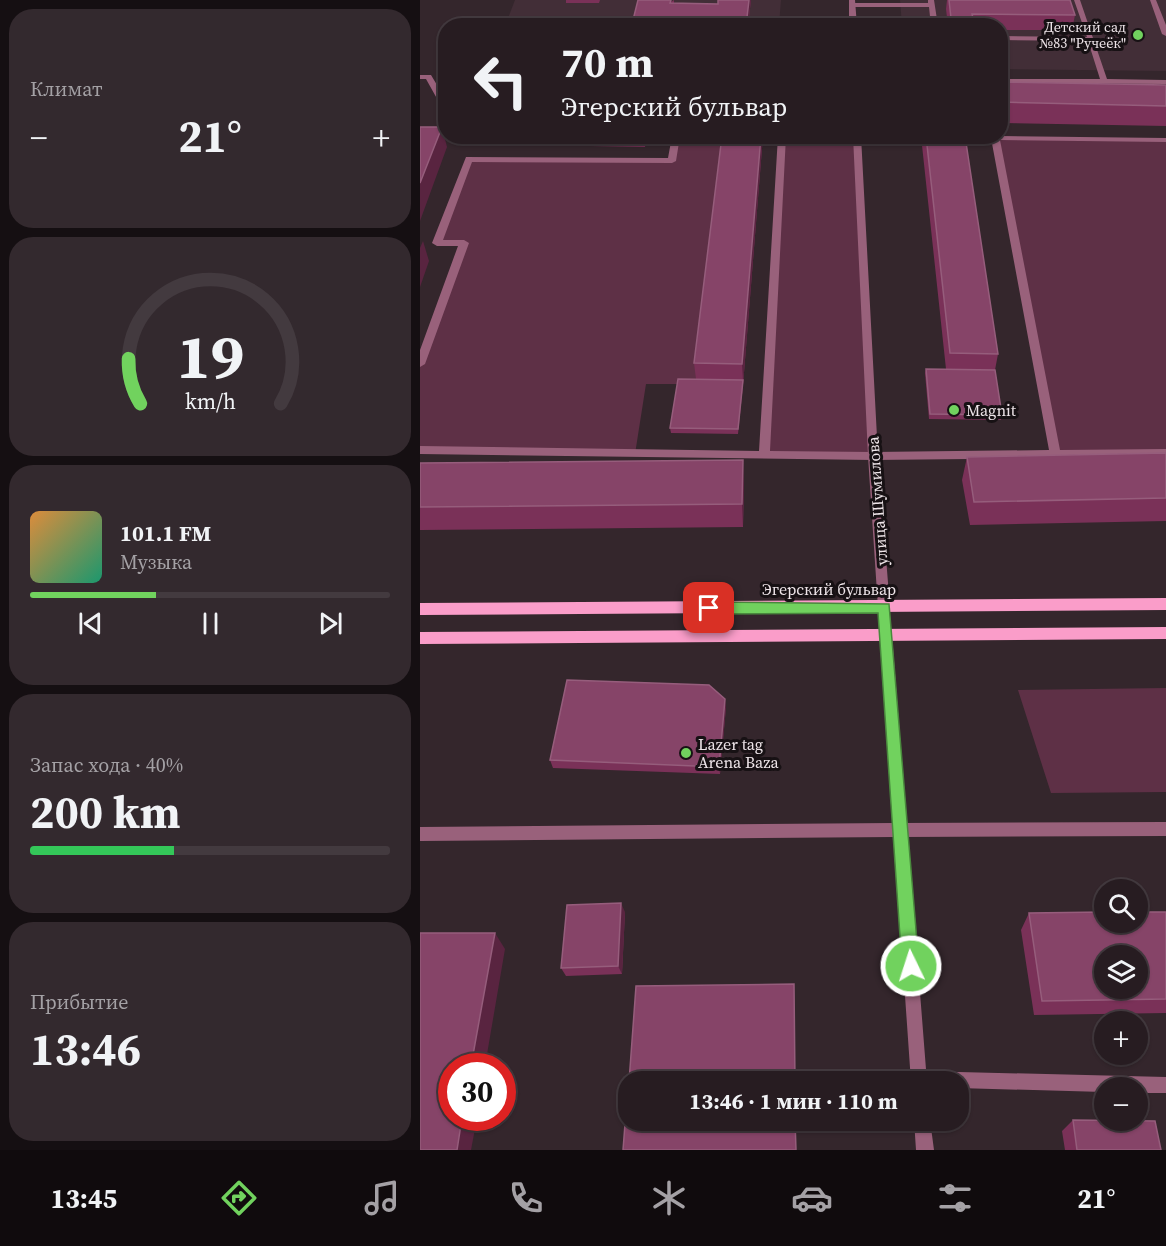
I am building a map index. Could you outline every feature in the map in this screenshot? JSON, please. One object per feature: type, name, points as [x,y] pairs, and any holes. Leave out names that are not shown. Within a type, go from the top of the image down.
[{"type":"main road","name":"Эгерский бульвар","points":[[420,609],[884,608],[1166,604]]},
{"type":"main road","name":"улица Шумилова","points":[[884,608],[886,635]]},
{"type":"main road","points":[[420,638],[1166,633]]},
{"type":"street","points":[[1077,0],[1104,81]]},
{"type":"street","points":[[1153,0],[1166,34]]},
{"type":"street","points":[[853,18],[852,2],[932,2],[934,18]]},
{"type":"street","points":[[1008,38],[1090,39]]},
{"type":"street","points":[[420,77],[428,77],[438,94]]},
{"type":"street","points":[[1008,81],[1166,82]]},
{"type":"street","points":[[1008,138],[1166,140]]},
{"type":"street","points":[[420,364],[464,243],[437,243],[469,159],[672,161],[675,144]]},
{"type":"street","points":[[764,454],[782,144]]},
{"type":"street","name":"улица Шумилова","points":[[856,144],[873,456],[884,608]]},
{"type":"street","points":[[996,144],[1055,454]]},
{"type":"street","points":[[420,450],[873,456],[1166,453]]},
{"type":"street","name":"улица Шумилова","points":[[886,635],[918,1071]]},
{"type":"street","points":[[420,834],[1166,830]]},
{"type":"street","points":[[969,1081],[1166,1085]]},
{"type":"street","points":[[923,1131],[925,1150]]},
{"type":"shaded area","points":[[515,0],[781,0],[780,18],[508,18]]},
{"type":"shaded area","points":[[900,0],[1166,0],[1166,71],[1008,69],[1008,18],[901,18]]},
{"type":"shaded area","points":[[1008,138],[1166,139],[1166,453],[1055,454],[996,144],[1008,144]]},
{"type":"shaded area","points":[[675,144],[725,144],[696,384],[646,384],[635,454],[420,450],[420,364],[464,244],[437,243],[469,159],[671,161]]},
{"type":"shaded area","points":[[782,144],[857,144],[873,456],[764,454]]},
{"type":"shaded area","points":[[1166,688],[1166,792],[1051,793],[1018,690]]},
{"type":"building","points":[[638,0],[718,4],[718,0],[749,0],[747,18],[634,18]]},
{"type":"building","points":[[949,0],[1070,0],[1075,15],[972,14],[973,18],[951,18]]},
{"type":"building","points":[[1008,82],[1166,85],[1166,106],[1008,102]]},
{"type":"building","points":[[420,127],[438,127],[438,137],[420,183]]},
{"type":"building","points":[[721,144],[760,144],[742,364],[694,363]]},
{"type":"building","points":[[927,144],[966,144],[998,354],[950,353]]},
{"type":"building","points":[[926,369],[995,370],[1002,415],[930,414]]},
{"type":"building","points":[[678,379],[743,380],[738,429],[670,428]]},
{"type":"building","points":[[1166,453],[1166,498],[974,502],[967,457]]},
{"type":"building","points":[[743,460],[742,504],[420,507],[420,463]]},
{"type":"building","points":[[567,680],[709,685],[725,699],[719,767],[550,760]]},
{"type":"building","points":[[621,903],[618,966],[561,968],[567,905]]},
{"type":"building","points":[[1094,912],[1094,933],[1148,933],[1148,912],[1166,912],[1166,999],[1042,1001],[1029,913]]},
{"type":"building","points":[[420,933],[495,933],[473,1053],[438,1053],[438,1131],[460,1131],[457,1150],[420,1150]]},
{"type":"building","points":[[794,984],[795,1071],[630,1071],[636,986]]},
{"type":"building","points":[[1073,1120],[1094,1120],[1094,1131],[1148,1131],[1148,1121],[1155,1121],[1161,1150],[1077,1150]]},
{"type":"building","points":[[624,1131],[795,1131],[796,1150],[623,1150]]},
{"type":"place","name":"Детский сад №83 \"Ручеёк\"","points":[[1138,35]]},
{"type":"place","name":"Magnit","points":[[954,410]]},
{"type":"place","name":"Lazer tag Arena Baza","points":[[686,753]]},
{"type":"route","points":[[709,608],[884,608],[911,966]]}]
